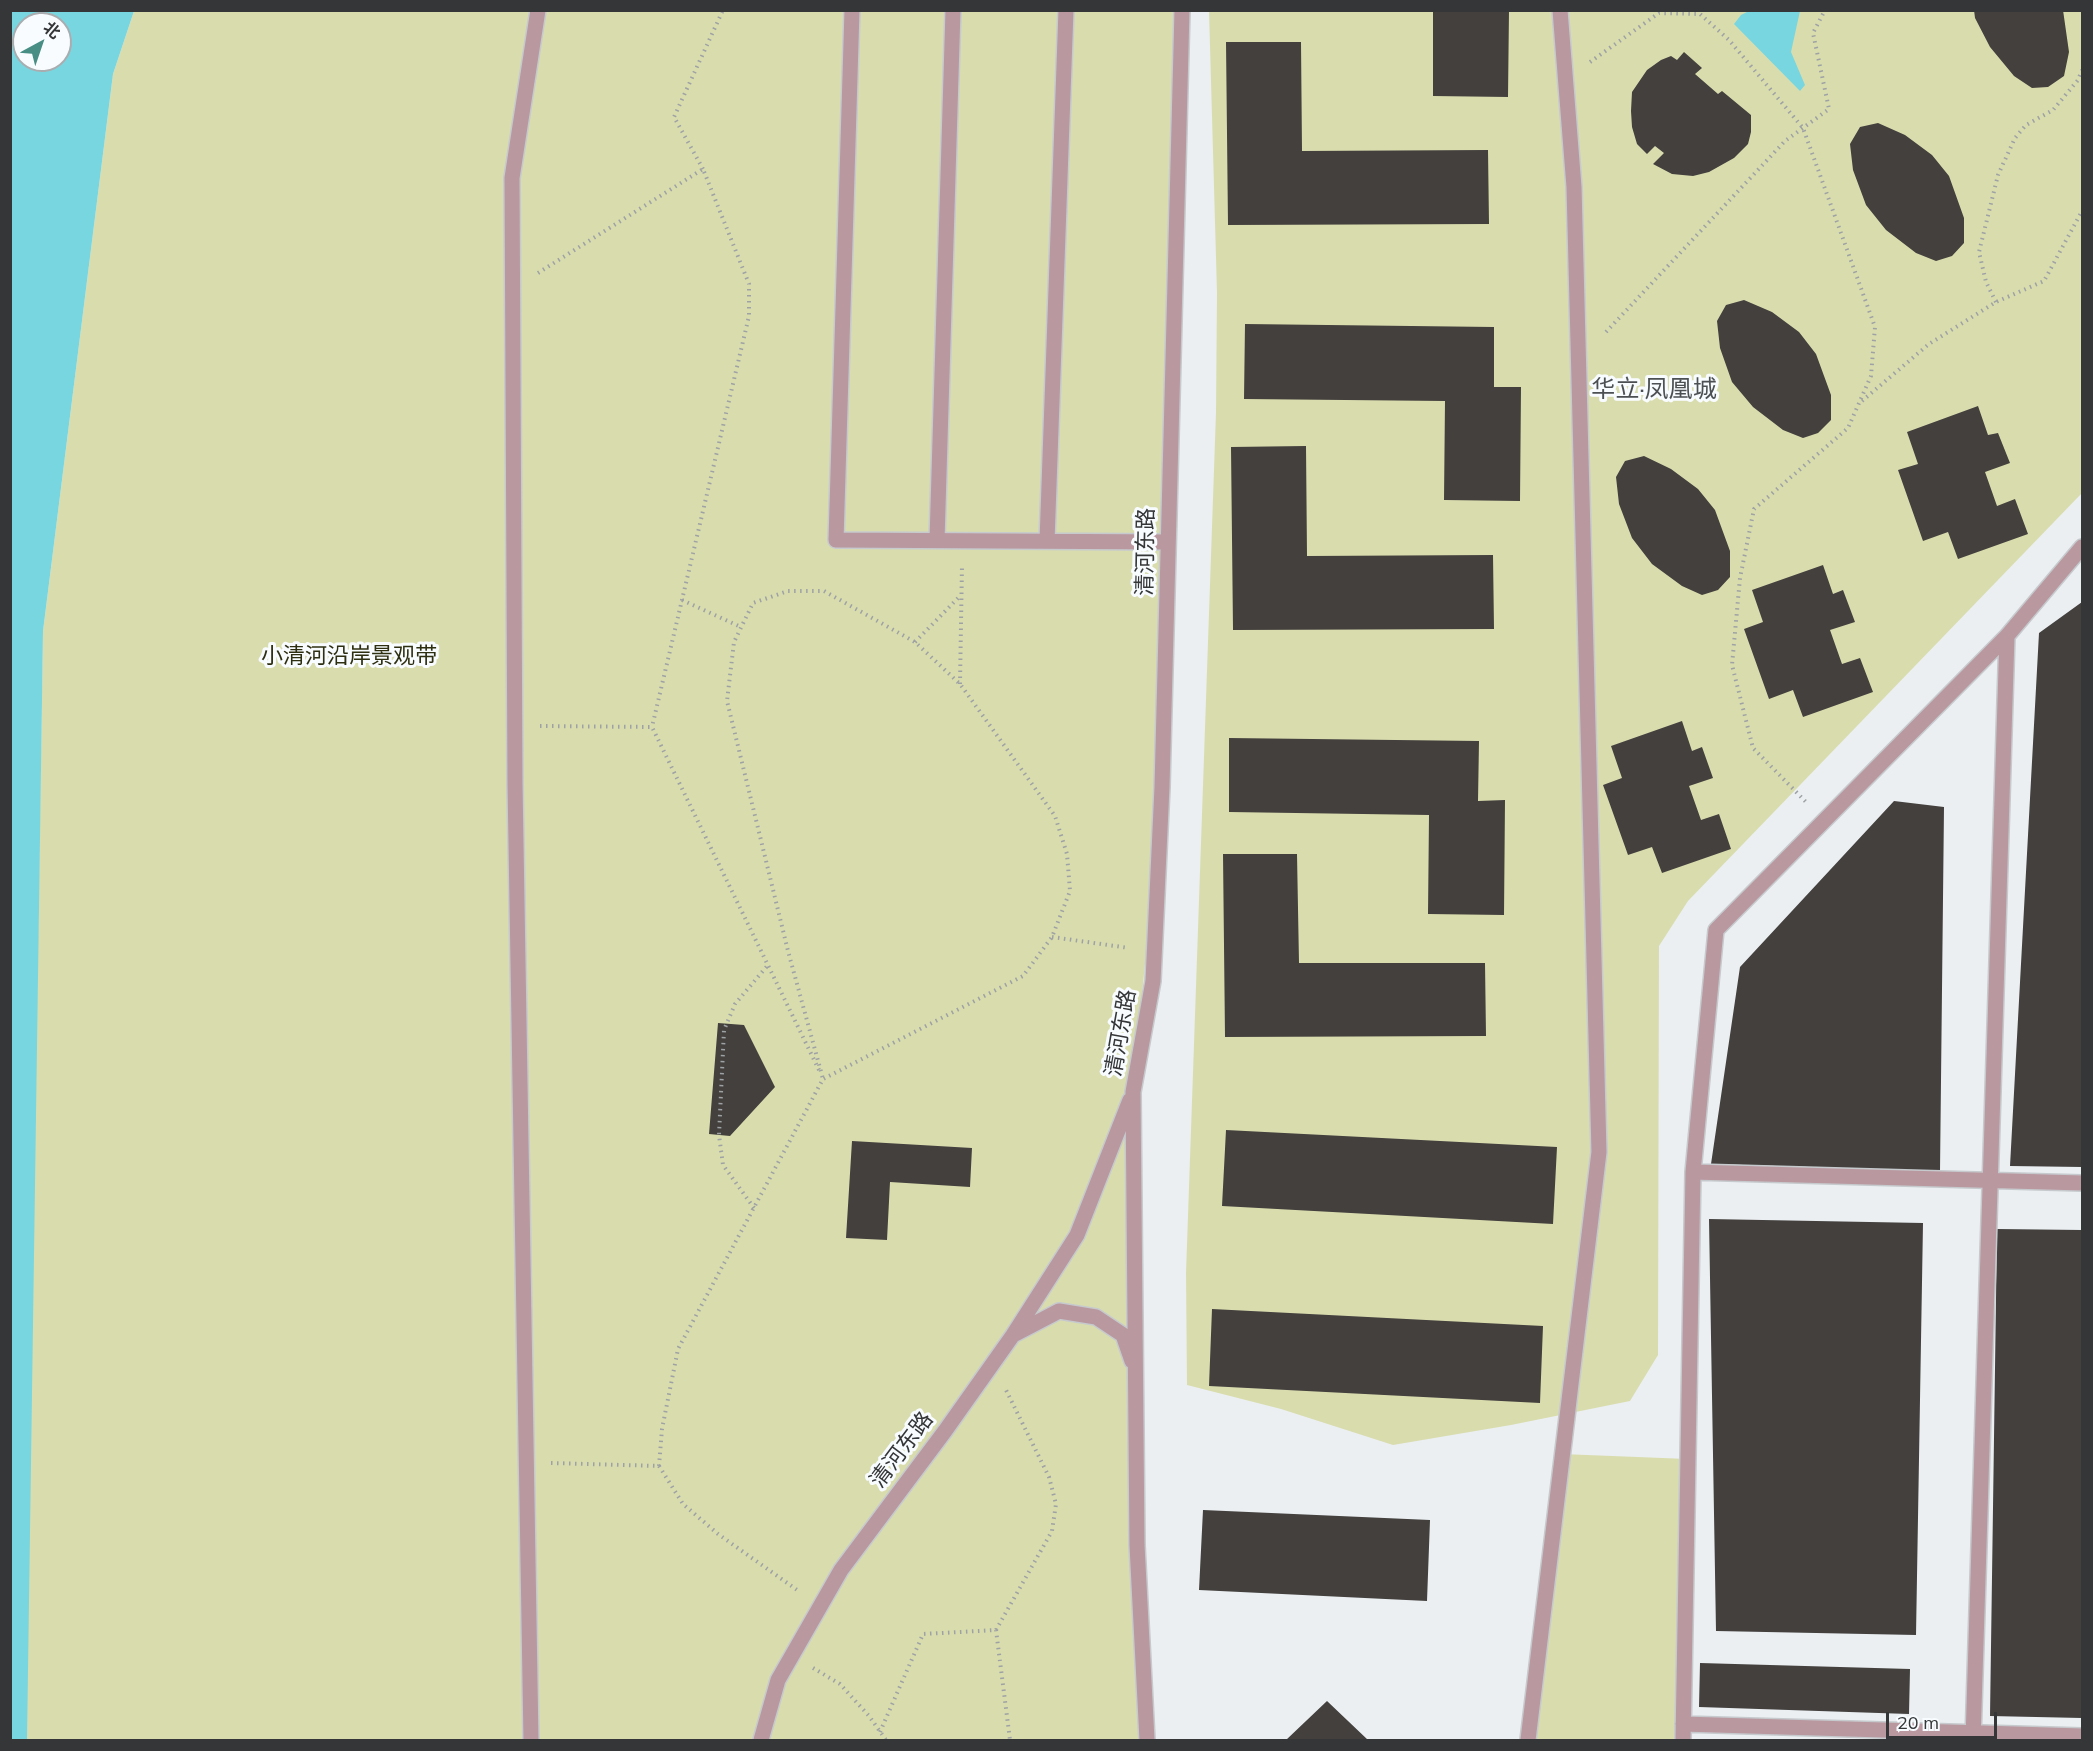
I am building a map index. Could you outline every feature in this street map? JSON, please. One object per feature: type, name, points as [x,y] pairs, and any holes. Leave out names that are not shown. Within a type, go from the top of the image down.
[{"type":"street","points":[[531,1740],[514,726],[512,178],[538,10]]},
{"type":"street","points":[[852,10],[836,540],[1168,542]]},
{"type":"street","points":[[937,540],[953,10]]},
{"type":"street","points":[[1047,541],[1066,10]]},
{"type":"street","name":"清河东路","points":[[1147,1740],[1137,1545],[1133,1092],[1153,981],[1162,787],[1182,10]]},
{"type":"street","points":[[1528,1740],[1599,1152],[1574,187],[1560,10]]},
{"type":"street","points":[[1683,1740],[1693,1172],[1716,930],[2007,636],[2082,547]]},
{"type":"street","points":[[1973,1737],[2007,636]]},
{"type":"street","name":"清河东路","points":[[761,1740],[778,1680],[841,1570],[945,1431],[1013,1335],[1077,1235],[1133,1092]]},
{"type":"street","points":[[1693,1172],[2082,1183]]},
{"type":"street","points":[[1013,1335],[1059,1311],[1096,1317],[1123,1335],[1136,1372]]},
{"type":"street","points":[[1683,1724],[1973,1737],[2082,1736]]},
{"type":"path","points":[[723,10],[674,117],[703,169],[749,284],[749,316],[652,727],[823,1079]]},
{"type":"path","points":[[1579,361],[1785,141],[1829,109],[1813,33],[1825,10]]},
{"type":"path","points":[[1565,80],[1659,13],[1700,14],[1729,40],[1803,128],[1875,327],[1871,376],[1848,428],[1754,509],[1740,578],[1732,665],[1753,748],[1824,821]]},
{"type":"path","points":[[1996,302],[1986,282],[1978,252],[1998,175],[2014,138],[2026,124],[2053,110],[2078,80],[2082,70]]},
{"type":"path","points":[[513,289],[703,169]]},
{"type":"path","points":[[1859,403],[1929,344],[1996,302],[2044,281],[2082,211]]},
{"type":"path","points":[[960,684],[962,541]]},
{"type":"path","points":[[820,1606],[700,1519],[683,1504],[658,1466],[662,1429],[678,1349],[823,1079],[1023,976],[1052,937],[1070,891],[1067,854],[1055,816],[960,684],[915,642],[824,591],[788,591],[753,603],[734,642],[727,701],[788,951],[823,1079]]},
{"type":"path","points":[[915,642],[961,594]]},
{"type":"path","points":[[682,600],[741,627]]},
{"type":"path","points":[[514,726],[652,727]]},
{"type":"path","points":[[1052,937],[1154,951]]},
{"type":"path","points":[[754,1208],[723,1165],[719,1136],[724,1030],[735,1004],[768,965]]},
{"type":"path","points":[[993,1363],[1048,1477],[1056,1504],[1052,1532],[996,1630],[1010,1740]]},
{"type":"path","points":[[526,1462],[658,1466]]},
{"type":"path","points":[[880,1732],[923,1634],[996,1630]]},
{"type":"path","points":[[792,1655],[840,1684],[869,1716],[886,1740]]},
{"type":"green space","name":"小清河沿岸景观带","points":[[134,11],[1182,11],[1156,846],[1133,1092],[1147,1740],[25,1740],[43,631],[113,74]]},
{"type":"green space","points":[[1209,11],[2082,11],[2082,493],[1688,901],[1659,946],[1658,1355],[1630,1401],[1511,1425],[1393,1445],[1281,1409],[1187,1385],[1186,1273],[1216,412],[1217,293]]},
{"type":"green space","points":[[1562,1454],[1688,1459],[1683,1740],[1528,1740]]},
{"type":"water","points":[[11,10],[134,11],[113,74],[43,631],[27,1740],[10,1740]]},
{"type":"water","points":[[1749,11],[1800,11],[1791,52],[1805,85],[1800,91],[1734,24],[1741,15]]},
{"type":"building","points":[[1433,10],[1509,10],[1508,97],[1433,96]]},
{"type":"building","points":[[1974,10],[2063,10],[2069,52],[2064,76],[2048,87],[2032,88],[2014,76],[1990,47],[1975,18]]},
{"type":"building","points":[[1226,42],[1301,42],[1302,151],[1488,150],[1489,224],[1228,225]]},
{"type":"building","points":[[1684,52],[1702,68],[1695,74],[1718,94],[1722,91],[1751,115],[1748,144],[1734,158],[1709,172],[1693,176],[1672,174],[1653,164],[1664,153],[1655,146],[1647,154],[1637,144],[1632,127],[1632,92],[1647,70],[1671,56],[1677,60]]},
{"type":"building","points":[[1878,123],[1905,135],[1932,155],[1949,176],[1964,218],[1964,243],[1952,256],[1936,261],[1916,253],[1886,230],[1866,205],[1853,170],[1850,144],[1860,127]]},
{"type":"building","points":[[1744,300],[1772,312],[1799,332],[1816,354],[1831,395],[1831,420],[1818,433],[1803,438],[1783,430],[1753,407],[1732,382],[1720,348],[1717,321],[1726,305]]},
{"type":"building","points":[[1245,324],[1494,327],[1494,387],[1521,387],[1520,501],[1444,500],[1445,401],[1244,399]]},
{"type":"building","points":[[1978,406],[1988,435],[1998,433],[2010,463],[1985,472],[1997,506],[2015,499],[2028,534],[1958,559],[1948,532],[1923,541],[1898,470],[1918,464],[1907,432]]},
{"type":"building","points":[[1306,446],[1307,556],[1493,555],[1494,629],[1233,630],[1231,447]]},
{"type":"building","points":[[1644,456],[1671,469],[1698,489],[1715,510],[1730,551],[1730,577],[1718,590],[1702,595],[1682,586],[1652,564],[1632,538],[1619,504],[1616,477],[1625,461]]},
{"type":"building","points":[[1823,565],[1833,594],[1843,590],[1855,622],[1830,630],[1842,664],[1860,658],[1873,692],[1803,717],[1793,690],[1769,699],[1744,629],[1763,622],[1752,590]]},
{"type":"building","points":[[2082,602],[2082,1167],[2010,1166],[2039,633]]},
{"type":"building","points":[[1682,721],[1692,751],[1702,747],[1713,778],[1689,786],[1701,820],[1719,814],[1731,849],[1662,873],[1652,847],[1628,855],[1603,785],[1622,778],[1611,746]]},
{"type":"building","points":[[1229,738],[1479,741],[1478,801],[1505,800],[1504,915],[1428,914],[1429,815],[1229,812]]},
{"type":"building","points":[[1894,801],[1944,807],[1940,1171],[1711,1164],[1740,967]]},
{"type":"building","points":[[1223,854],[1297,854],[1299,963],[1485,963],[1486,1036],[1225,1037]]},
{"type":"building","points":[[718,1023],[744,1025],[775,1087],[730,1136],[709,1134]]},
{"type":"building","points":[[1226,1130],[1557,1147],[1553,1224],[1222,1206]]},
{"type":"building","points":[[852,1141],[972,1148],[970,1187],[890,1182],[887,1240],[846,1238]]},
{"type":"building","points":[[1709,1219],[1923,1223],[1916,1635],[1716,1631]]},
{"type":"building","points":[[1997,1229],[2082,1230],[2082,1718],[1990,1716]]},
{"type":"building","points":[[1212,1309],[1543,1326],[1540,1403],[1209,1386]]},
{"type":"building","points":[[1203,1510],[1430,1520],[1427,1601],[1199,1590]]},
{"type":"building","points":[[1700,1663],[1910,1669],[1909,1714],[1699,1707]]},
{"type":"building","points":[[1327,1701],[1368,1740],[1286,1740]]},
{"type":"district","name":"华立·凤凰城","points":[[1654,390]]}]
